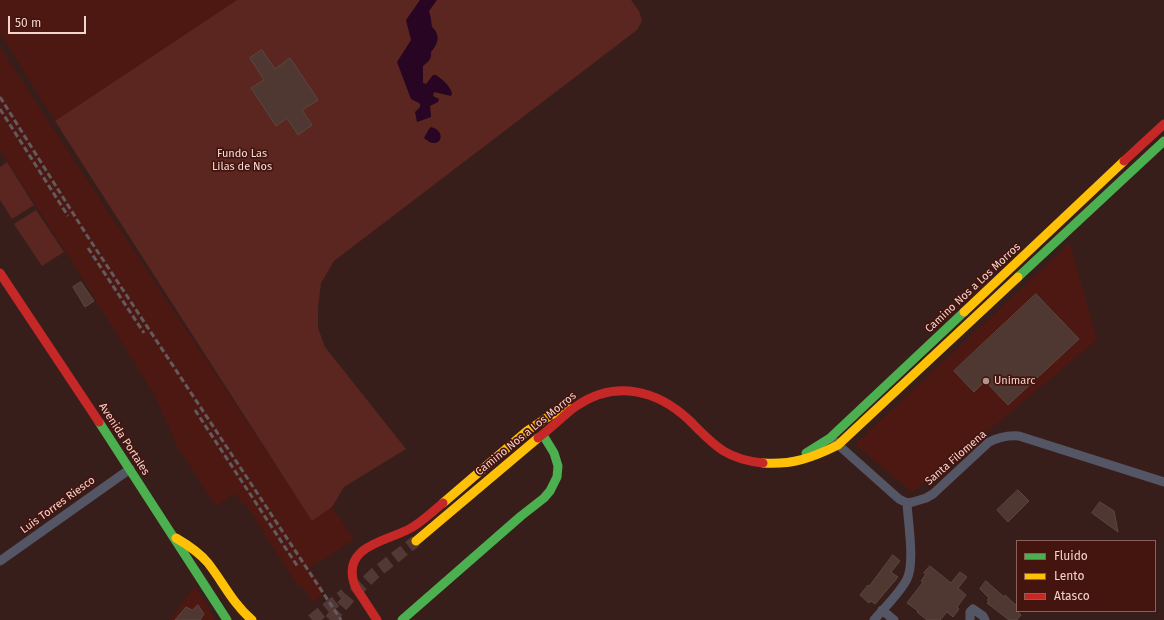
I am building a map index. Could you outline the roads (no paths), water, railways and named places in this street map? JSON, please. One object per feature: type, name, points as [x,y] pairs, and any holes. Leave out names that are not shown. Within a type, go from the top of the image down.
[{"type":"main road","name":"Camino Nos a Los Morros","points":[[791,461],[830,438],[1164,124]]},
{"type":"main road","name":"Camino Nos a Los Morros","points":[[416,541],[577,405],[591,397],[609,392],[640,392],[658,398],[686,418],[710,442],[730,454],[749,461],[773,464],[813,458],[838,445],[1164,141]]},
{"type":"main road","points":[[1138,149],[1139,156],[1144,160]]},
{"type":"main road","name":"Avenida Portales","points":[[1,275],[130,469],[227,620]]},
{"type":"main road","points":[[377,620],[354,584],[352,569],[356,558],[360,553],[375,543],[420,522],[527,431],[551,415],[577,405]]},
{"type":"main road","points":[[402,620],[521,516],[544,498],[557,477],[558,466],[556,456],[543,434]]},
{"type":"main road","points":[[173,535],[203,557],[238,606],[252,620]]},
{"type":"street","name":"Santa Filomena","points":[[906,503],[919,501],[933,494],[990,442],[1000,437],[1007,436],[1019,436],[1164,482]]},
{"type":"street","points":[[830,438],[906,503],[910,571],[905,582],[874,620]]},
{"type":"street","name":"Luis Torres Riesco","points":[[0,562],[130,469]]},
{"type":"street","points":[[970,620],[970,612],[973,609],[983,616],[985,620]]},
{"type":"street","points":[[882,610],[894,620]]},
{"type":"tunnel","points":[[330,620],[350,597],[374,574],[416,541]]},
{"type":"tunnel","points":[[312,620],[345,594]]},
{"type":"railway","points":[[0,97],[86,234],[341,620]]},
{"type":"railway","points":[[0,109],[68,216]]},
{"type":"railway","points":[[88,248],[144,333]]},
{"type":"railway","points":[[195,410],[298,567]]},
{"type":"place","name":"Unimarc","points":[[986,381]]},
{"type":"park label","name":"Fundo Las Lilas de Nos","points":[[242,160]]}]
